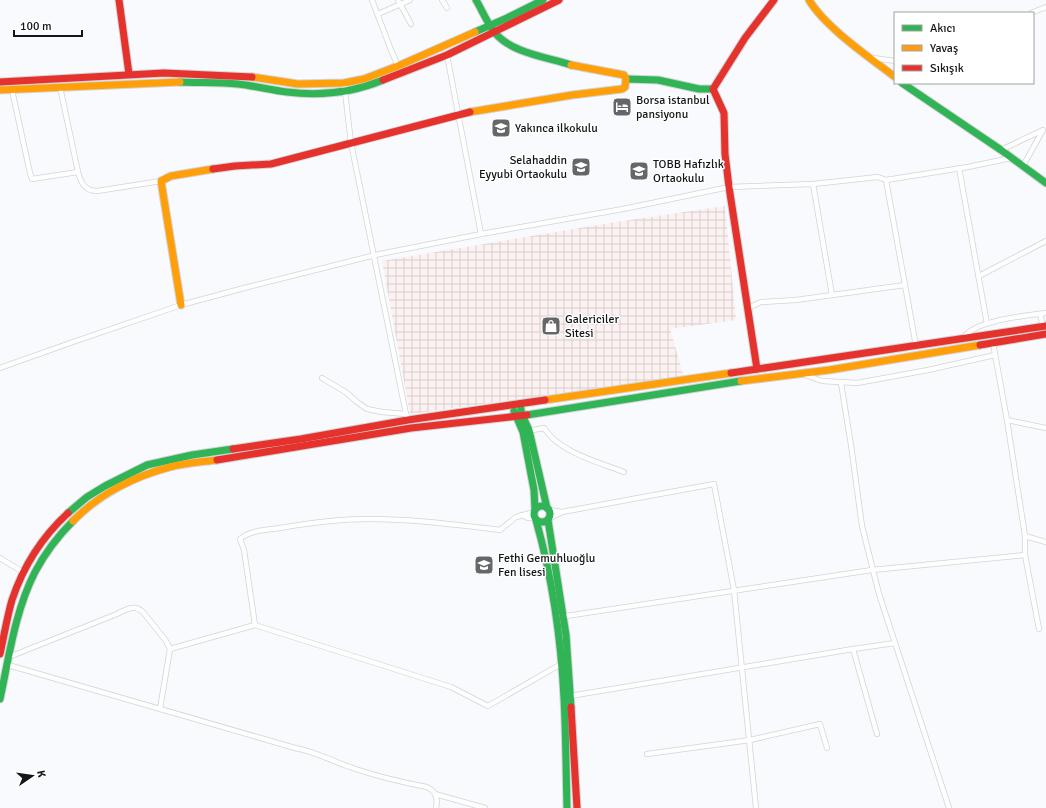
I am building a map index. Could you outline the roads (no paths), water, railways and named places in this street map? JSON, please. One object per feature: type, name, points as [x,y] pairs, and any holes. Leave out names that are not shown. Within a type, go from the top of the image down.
[{"type":"main road","points":[[119,0],[129,74]]},
{"type":"main road","points":[[476,0],[494,32],[512,48],[573,65],[624,75],[626,78],[658,80],[699,89],[713,89]]},
{"type":"main road","points":[[0,82],[164,73],[262,78],[298,84],[321,85],[344,83],[364,79],[398,66],[490,26],[543,0]]},
{"type":"main road","points":[[0,90],[182,82],[237,84],[286,92],[310,94],[345,91],[377,83],[447,55],[559,0]]},
{"type":"main road","points":[[713,89],[745,38],[774,0]]},
{"type":"main road","points":[[809,0],[815,10],[841,34],[894,76]]},
{"type":"main road","points":[[181,305],[161,181],[171,176],[235,166],[271,164],[459,114],[572,94],[622,89],[625,86],[626,78]]},
{"type":"main road","points":[[903,84],[1001,150],[1046,183]]},
{"type":"main road","points":[[713,89],[724,113],[725,146],[729,187],[757,369]]},
{"type":"main road","points":[[0,654],[12,601],[23,572],[46,536],[87,497],[104,486],[147,465],[192,455],[301,439],[407,417],[517,405],[1044,326]]},
{"type":"main road","points":[[0,699],[18,619],[28,586],[41,560],[57,537],[90,505],[114,489],[147,474],[172,467],[412,428],[519,415],[1046,334]]},
{"type":"main road","points":[[517,405],[548,509],[550,537],[566,635],[576,808]]},
{"type":"main road","points":[[526,431],[534,490],[535,515],[544,548],[556,619],[561,664],[564,697],[567,808]]},
{"type":"main road","points":[[535,515],[540,506],[548,509]]},
{"type":"main road","points":[[535,515],[541,523],[549,519]]},
{"type":"street","points":[[372,0],[398,66]]},
{"type":"street","points":[[378,14],[399,2],[410,0]]},
{"type":"street","points":[[442,0],[447,8]]},
{"type":"street","points":[[399,2],[411,24]]},
{"type":"street","points":[[1034,12],[1046,8]]},
{"type":"street","points":[[447,55],[481,234]]},
{"type":"street","points":[[871,58],[894,61]]},
{"type":"street","points":[[344,83],[351,143],[407,417],[412,428]]},
{"type":"street","points":[[60,87],[78,172],[80,180],[84,186],[92,191],[97,191],[161,181]]},
{"type":"street","points":[[12,90],[32,179],[78,172]]},
{"type":"street","points":[[1001,150],[1045,130]]},
{"type":"street","points":[[1023,166],[1045,130]]},
{"type":"street","points":[[0,368],[181,305],[375,255],[481,234],[623,209],[729,187],[813,184],[878,177],[886,180],[987,164],[1011,158]]},
{"type":"street","points":[[959,168],[979,276],[986,324]]},
{"type":"street","points":[[886,180],[916,346]]},
{"type":"street","points":[[813,184],[832,295]]},
{"type":"street","points":[[979,276],[1046,241]]},
{"type":"street","points":[[748,308],[761,302],[796,300],[905,286]]},
{"type":"street","points":[[962,339],[970,330],[986,324],[1046,313]]},
{"type":"street","points":[[1040,314],[1044,326]]},
{"type":"street","points":[[993,343],[1007,420],[1025,536],[1025,554],[1038,629]]},
{"type":"street","points":[[800,373],[822,381],[857,383],[928,370],[995,355]]},
{"type":"street","points":[[322,378],[346,393],[367,409],[407,417]]},
{"type":"street","points":[[841,383],[852,445],[862,526],[872,570],[949,808]]},
{"type":"street","points":[[1007,420],[1046,428]]},
{"type":"street","points":[[526,431],[544,428],[549,436],[575,454],[624,472]]},
{"type":"street","points":[[549,519],[562,512],[714,484],[734,590],[756,808]]},
{"type":"street","points":[[548,509],[562,512]]},
{"type":"street","points":[[255,625],[244,550],[240,539],[243,536],[252,533],[295,526],[368,519],[446,523],[500,530],[509,522],[522,515],[535,515]]},
{"type":"street","points":[[1025,536],[1046,542]]},
{"type":"street","points":[[566,616],[872,570],[1025,554]]},
{"type":"street","points":[[0,558],[23,572]]},
{"type":"street","points":[[10,657],[134,607],[138,608],[143,612],[166,641],[170,649],[160,709]]},
{"type":"street","points":[[170,649],[255,625],[451,687],[488,706],[561,664]]},
{"type":"street","points":[[570,696],[895,643]]},
{"type":"street","points":[[853,649],[878,734]]},
{"type":"street","points":[[8,665],[295,748],[308,750],[331,761],[375,776],[427,787],[432,789],[435,794],[436,808]]},
{"type":"street","points":[[647,754],[750,740],[820,724],[827,748]]},
{"type":"street","points":[[435,794],[485,808]]},
{"type":"place","name":"Borsa istanbul pansiyonu","points":[[622,107]]},
{"type":"place","name":"Yakınca ilkokulu","points":[[501,128]]},
{"type":"place","name":"Selahaddin Eyyubi Ortaokulu","points":[[581,167]]},
{"type":"place","name":"TOBB Hafızlık Ortaokulu","points":[[639,171]]},
{"type":"place","name":"Galericiler Sitesi","points":[[551,326]]},
{"type":"place","name":"Fethi Gemuhluoğlu Fen lisesi","points":[[484,565]]}]
